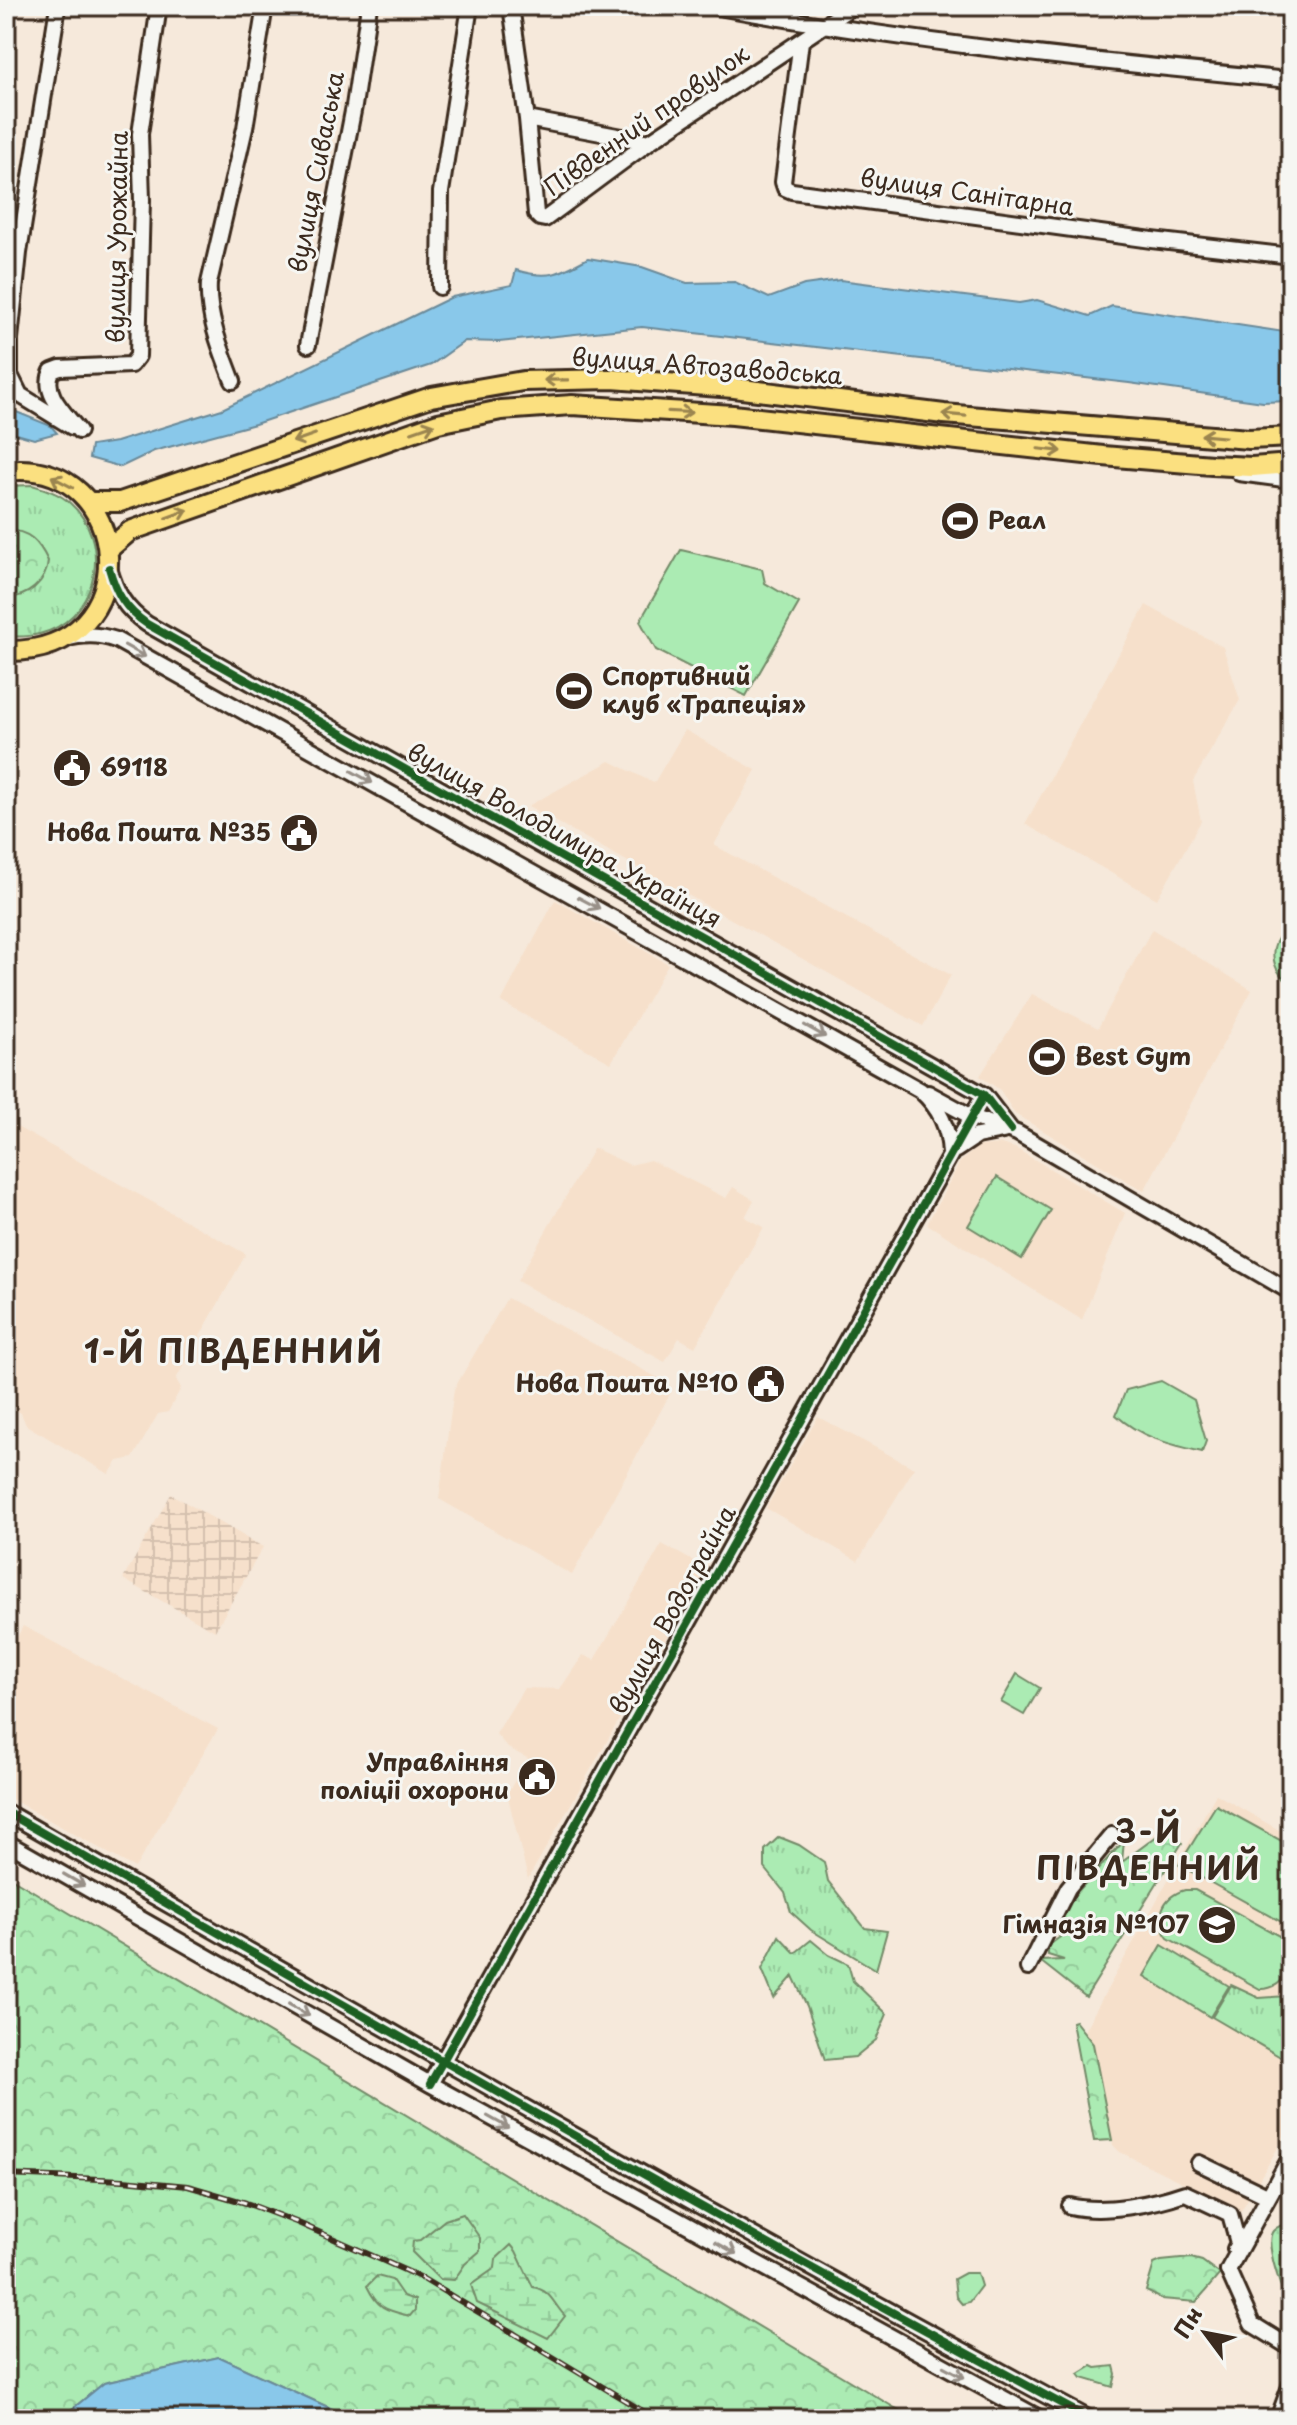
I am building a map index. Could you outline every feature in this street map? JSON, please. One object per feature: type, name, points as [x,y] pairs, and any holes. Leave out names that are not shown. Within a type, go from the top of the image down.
[{"type":"main road","name":"вулиця Автозаводська","points":[[89,502],[120,502],[431,397],[523,381],[612,379],[734,388],[944,414],[1249,439],[1291,437]]},
{"type":"main road","points":[[733,415],[734,388]]},
{"type":"main road","name":"вулиця Автозаводська","points":[[109,558],[130,531],[438,423],[501,410],[572,405],[733,415],[1103,456],[1252,467],[1291,464]]},
{"type":"main road","points":[[1103,456],[1105,427]]},
{"type":"main road","name":"вулиця Володимира Українця","points":[[6,653],[44,648],[80,628],[104,590],[109,558],[105,532],[89,502],[74,488],[56,477],[36,471],[11,470]]},
{"type":"street","points":[[10,291],[58,6]]},
{"type":"street","name":"вулиця Урожайна","points":[[10,291],[10,375],[20,395],[79,431],[49,391],[47,381],[52,371],[131,365],[138,356],[142,200],[140,134],[159,6]]},
{"type":"street","points":[[233,381],[208,300],[245,128],[265,6]]},
{"type":"street","name":"вулиця Сиваська","points":[[308,345],[354,106],[369,6]]},
{"type":"street","points":[[440,287],[441,192],[470,6]]},
{"type":"street","points":[[511,6],[527,119],[649,142]]},
{"type":"street","points":[[713,6],[820,26],[1291,80]]},
{"type":"street","name":"Південний провулок","points":[[527,119],[536,214],[545,219],[649,142],[853,6]]},
{"type":"street","name":"вулиця Санітарна","points":[[801,41],[783,182],[785,188],[1152,240],[1291,256]]},
{"type":"street","name":"вулиця Автозаводська","points":[[1212,465],[1246,475],[1291,480]]},
{"type":"street","name":"вулиця Володимира Українця","points":[[109,558],[120,600],[147,624],[984,1095],[1011,1130]]},
{"type":"street","name":"вулиця Володимира Українця","points":[[61,641],[100,634],[116,640],[920,1090],[972,1117],[1011,1130],[1291,1292]]},
{"type":"street","points":[[920,1090],[931,1099],[942,1116],[950,1138],[950,1154]]},
{"type":"street","name":"вулиця Водограйна","points":[[430,2084],[984,1095]]},
{"type":"street","points":[[950,1154],[977,1136],[1011,1130]]},
{"type":"street","points":[[6,1812],[442,2062],[862,2297],[1090,2419]]},
{"type":"street","points":[[1028,1968],[1068,1888],[1112,1835]]},
{"type":"street","points":[[6,1842],[430,2084],[1041,2419]]},
{"type":"street","points":[[1228,2270],[1291,2156]]},
{"type":"street","points":[[1199,2163],[1267,2196]]},
{"type":"street","points":[[1070,2206],[1093,2211],[1164,2200],[1185,2193],[1230,2214],[1238,2243],[1228,2270],[1252,2324],[1291,2348]]},
{"type":"street","points":[[1278,2419],[1291,2384]]},
{"type":"shaded area","points":[[1146,605],[1223,647],[1240,700],[1193,781],[1201,821],[1157,899],[1025,824]]},
{"type":"shaded area","points":[[685,730],[756,770],[714,845],[951,975],[923,1026],[528,806],[610,761],[654,783]]},
{"type":"shaded area","points":[[555,900],[668,964],[611,1063],[501,1002]]},
{"type":"shaded area","points":[[1152,929],[1252,990],[1144,1191],[1015,1114],[1000,1090],[980,1076],[1032,994],[1098,1028]]},
{"type":"shaded area","points":[[6,1121],[246,1254],[176,1379],[181,1388],[168,1412],[158,1414],[133,1458],[118,1461],[109,1474],[26,1425],[21,1413],[6,1405]]},
{"type":"shaded area","points":[[1001,1144],[1015,1148],[1125,1213],[1082,1320],[927,1224],[960,1162],[978,1146]]},
{"type":"shaded area","points":[[594,1148],[630,1165],[650,1160],[726,1198],[733,1187],[754,1200],[745,1217],[764,1227],[695,1347],[679,1338],[665,1362],[517,1281]]},
{"type":"shaded area","points":[[507,1298],[662,1380],[672,1390],[572,1575],[439,1499],[454,1389]]},
{"type":"shaded area","points":[[818,1417],[914,1468],[858,1561],[766,1508]]},
{"type":"shaded area","points":[[171,1494],[263,1547],[215,1631],[123,1579]]},
{"type":"shaded area","points":[[662,1544],[706,1568],[528,1879],[507,1793],[529,1759],[508,1748],[496,1734],[524,1688],[560,1689],[583,1655],[594,1660]]},
{"type":"shaded area","points":[[23,1626],[218,1729],[135,1868],[6,1796],[6,1659]]},
{"type":"shaded area","name":"Гімназія №107","points":[[1216,1794],[1291,1837],[1291,2125],[1241,2211],[1120,2152],[1113,2145],[1093,2044],[1084,2031]]},
{"type":"green space","points":[[32,485],[61,497],[83,518],[95,554],[94,573],[80,608],[66,621],[38,634],[6,636],[6,486]]},
{"type":"green space","points":[[6,530],[21,532],[32,538],[48,561],[40,582],[28,592],[14,597],[6,597]]},
{"type":"green space","points":[[681,550],[762,569],[765,583],[799,603],[746,696],[656,650],[640,621]]},
{"type":"green space","points":[[1291,927],[1291,984],[1278,971],[1273,956],[1277,940]]},
{"type":"green space","points":[[997,1177],[1051,1210],[1022,1259],[968,1226]]},
{"type":"green space","points":[[1161,1381],[1194,1400],[1206,1441],[1202,1452],[1145,1435],[1116,1415],[1126,1390]]},
{"type":"green space","points":[[1017,1674],[1040,1688],[1024,1715],[1001,1702]]},
{"type":"green space","points":[[1216,1805],[1291,1846],[1291,1919],[1287,1925],[1179,1865]]},
{"type":"green space","points":[[1173,1824],[1182,1843],[1086,1997],[1040,1961],[1064,1960],[1048,1955],[1048,1946],[1060,1937],[1056,1931],[1070,1900],[1124,1841],[1122,1862]]},
{"type":"green space","points":[[779,1837],[799,1845],[824,1862],[828,1881],[865,1928],[887,1931],[876,1970],[811,1930],[791,1912],[785,1893],[765,1868],[765,1850]]},
{"type":"green space","points":[[6,1875],[916,2419],[354,2419],[219,2357],[104,2383],[60,2419],[6,2419]]},
{"type":"green space","points":[[1185,1890],[1195,1890],[1283,1938],[1289,1964],[1283,1979],[1269,1988],[1260,1989],[1168,1938],[1161,1923],[1163,1909],[1171,1897]]},
{"type":"green space","points":[[779,1936],[795,1953],[811,1940],[829,1955],[848,1964],[853,1981],[887,2014],[876,2040],[855,2057],[825,2060],[807,2006],[793,1976],[774,1998],[762,1969]]},
{"type":"green space","points":[[1162,1945],[1229,1986],[1210,2017],[1144,1976]]},
{"type":"green space","points":[[1231,1985],[1259,1998],[1291,1998],[1291,2048],[1284,2059],[1212,2017]]},
{"type":"green space","points":[[1075,2021],[1093,2044],[1112,2140],[1094,2141],[1072,2022]]},
{"type":"green space","points":[[463,2214],[480,2238],[480,2251],[465,2264],[454,2280],[439,2279],[412,2252],[413,2241],[420,2240],[445,2220]]},
{"type":"green space","points":[[1290,2223],[1291,2311],[1271,2247],[1273,2231]]},
{"type":"green space","points":[[511,2245],[533,2287],[548,2295],[565,2316],[548,2338],[477,2303],[471,2285],[495,2268],[496,2259]]},
{"type":"green space","points":[[1191,2258],[1202,2261],[1220,2274],[1196,2302],[1162,2299],[1146,2291],[1154,2264]]},
{"type":"green space","points":[[965,2273],[977,2273],[981,2286],[969,2302],[962,2304],[956,2297],[954,2279]]},
{"type":"green space","points":[[377,2276],[392,2280],[403,2296],[415,2300],[415,2310],[410,2316],[389,2310],[375,2300],[367,2286]]},
{"type":"green space","points":[[1092,2366],[1114,2366],[1113,2387],[1082,2378],[1079,2374]]},
{"type":"water","points":[[588,258],[642,267],[687,283],[735,282],[769,298],[804,285],[840,280],[1019,303],[1037,300],[1090,316],[1112,306],[1291,333],[1291,401],[1263,402],[1129,383],[642,327],[499,342],[465,341],[431,365],[255,424],[154,451],[121,467],[89,458],[91,446],[116,442],[222,409],[452,297],[512,285],[516,270],[537,275],[553,274]]},
{"type":"water","points":[[6,410],[51,426],[57,433],[34,439],[6,431]]},
{"type":"water","points":[[219,2357],[354,2419],[60,2419],[104,2383]]},
{"type":"railway","points":[[6,2175],[188,2186],[246,2203],[420,2277],[656,2419]]},
{"type":"cycle path","points":[[109,568],[122,600],[147,624],[984,1095],[1011,1130]]},
{"type":"cycle path","points":[[430,2084],[984,1095]]},
{"type":"cycle path","points":[[6,1812],[681,2195],[1090,2419]]},
{"type":"place","name":"Реал","points":[[960,521]]},
{"type":"place","name":"Спортивний клуб «Трапеція»","points":[[574,691]]},
{"type":"place","name":"69118","points":[[72,768]]},
{"type":"place","name":"Нова Пошта №35","points":[[299,833]]},
{"type":"place","name":"Best Gym","points":[[1047,1057]]},
{"type":"place","name":"Нова Пошта №10","points":[[766,1384]]},
{"type":"place","name":"Управлiння полiцii охорони","points":[[537,1777]]},
{"type":"place","name":"Гімназія №107","points":[[1217,1925]]},
{"type":"district","name":"1-Й ПІВДЕННИЙ","points":[[234,1352]]},
{"type":"district","name":"3-Й ПІВДЕННИЙ","points":[[1149,1850]]}]
